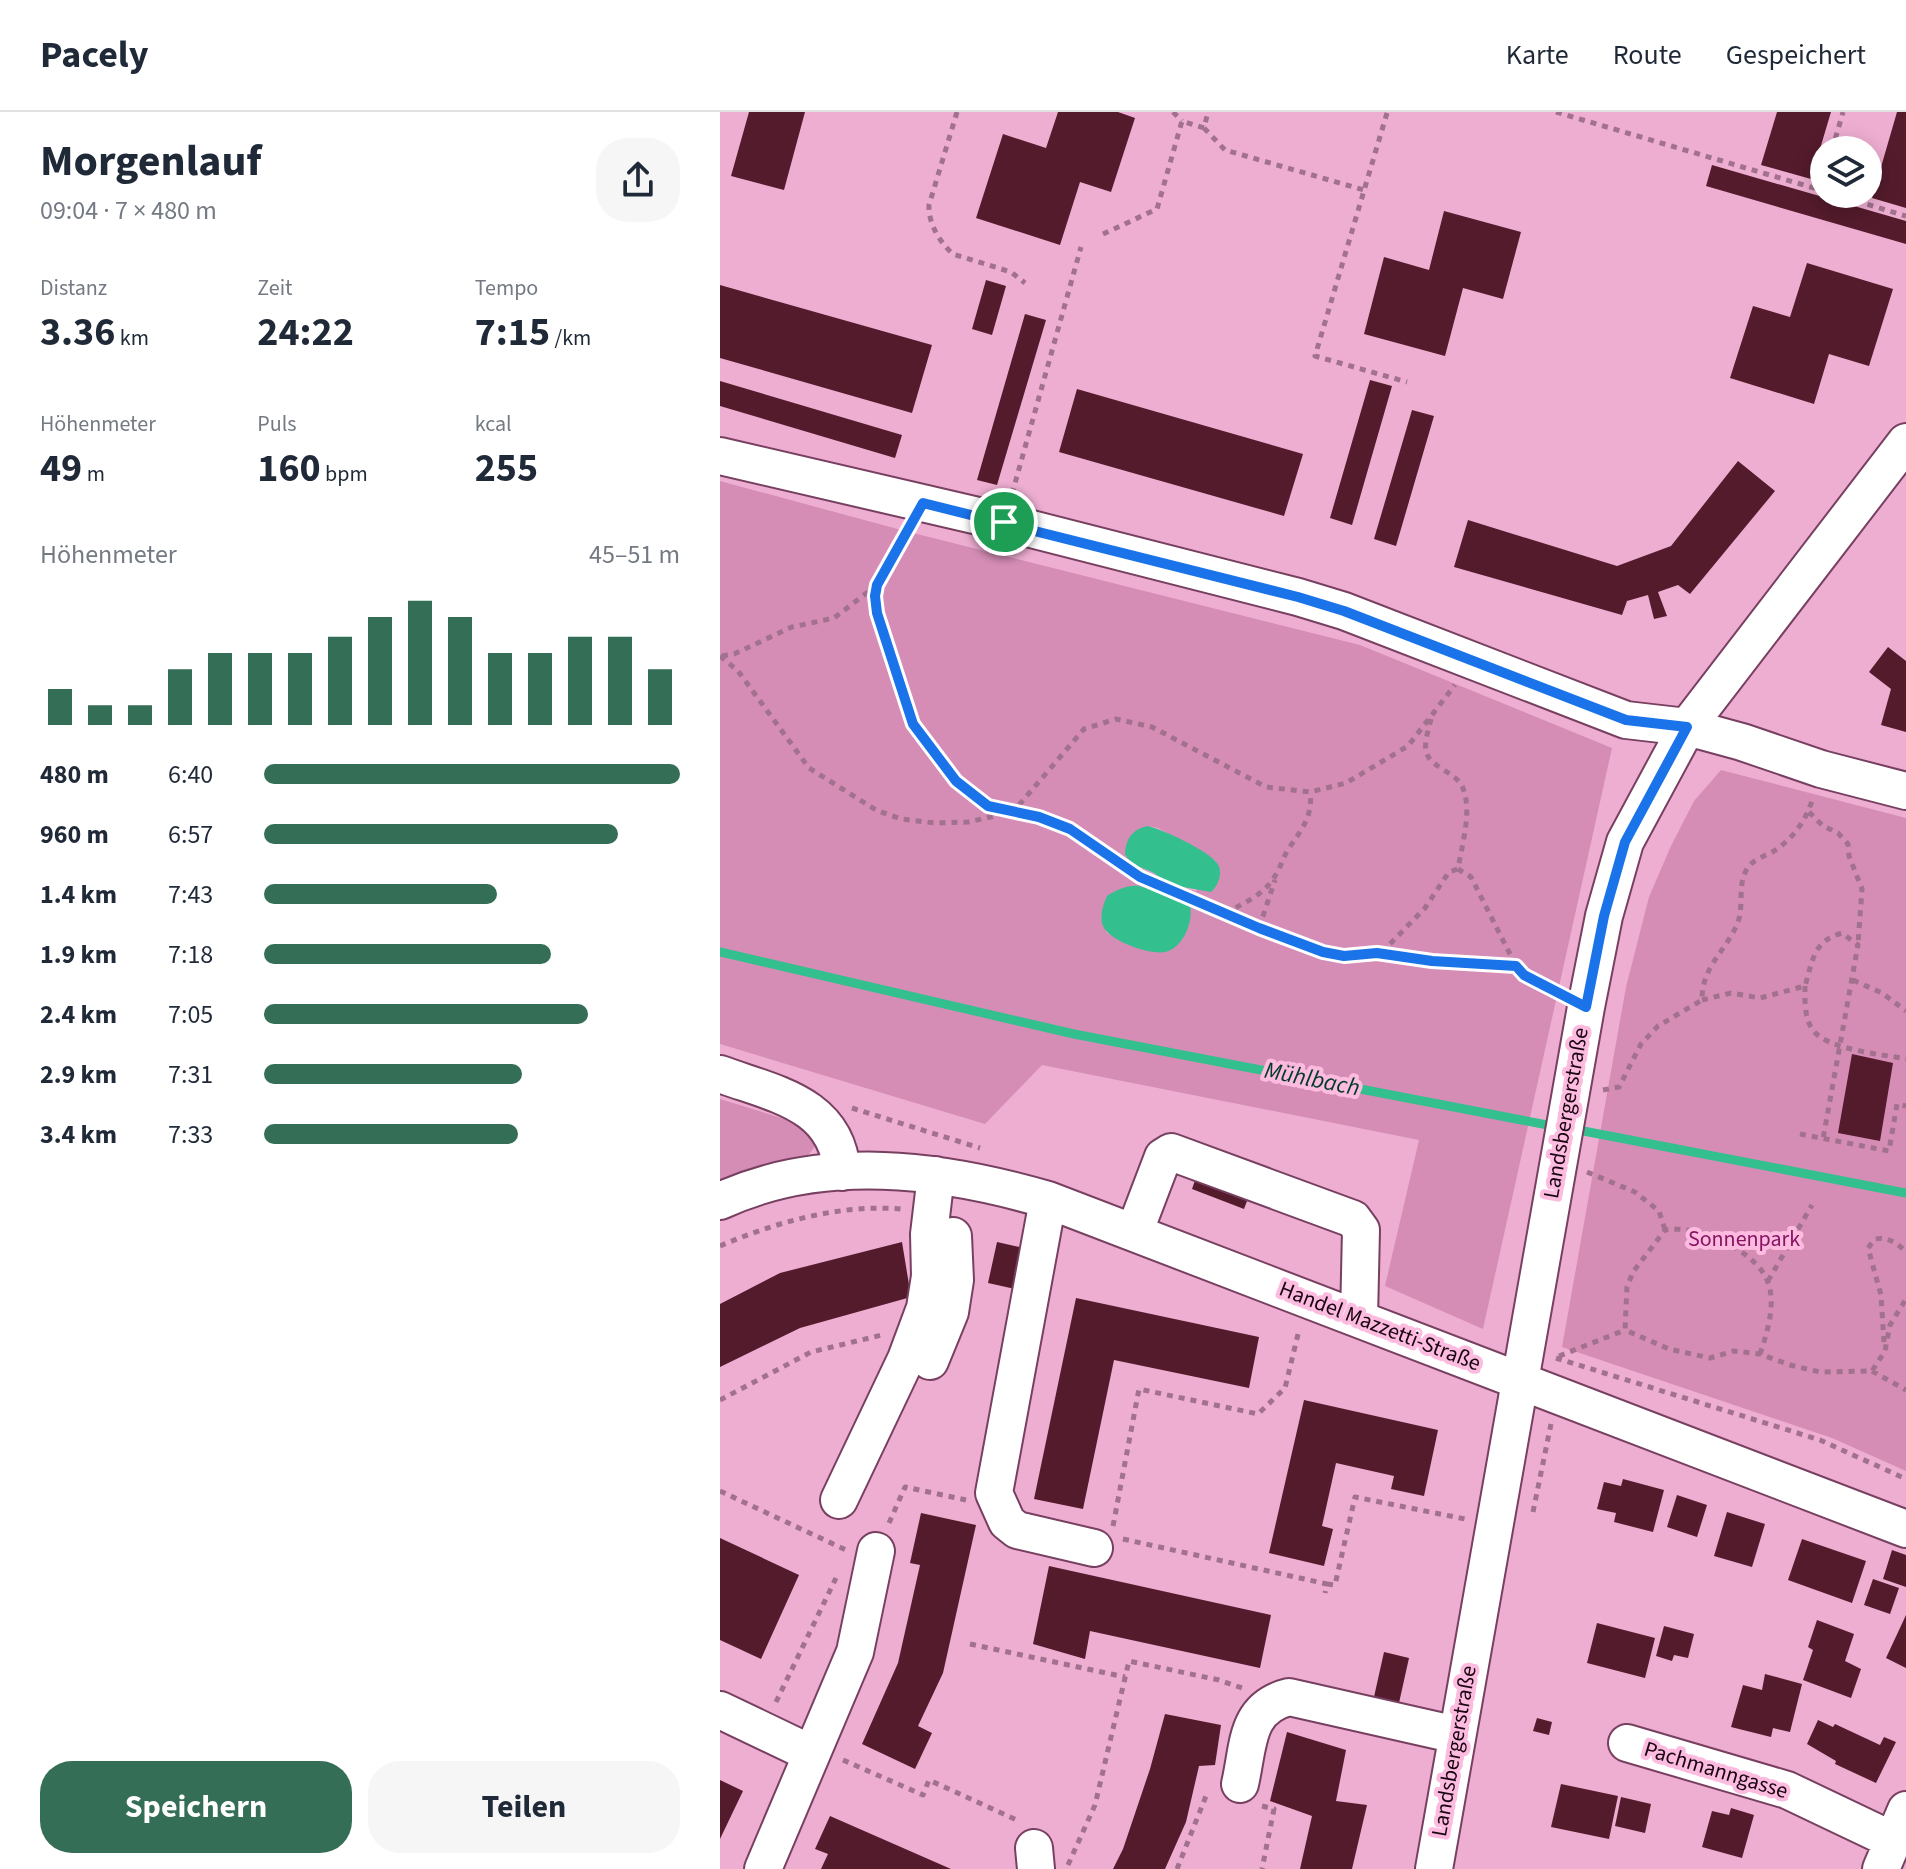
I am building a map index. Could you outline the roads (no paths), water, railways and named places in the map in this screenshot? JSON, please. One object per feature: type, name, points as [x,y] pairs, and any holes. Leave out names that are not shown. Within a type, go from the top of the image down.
[{"type":"street","name":"Landsbergerstraße","points":[[1434,1869],[1519,1380],[1570,1167],[1584,1093],[1586,1007],[1604,916],[1625,842],[1687,727],[1906,442]]},
{"type":"street","points":[[720,456],[1004,522],[1298,597],[1344,611],[1626,720],[1687,727],[1821,769],[1906,791]]},
{"type":"street","points":[[720,1074],[798,1103],[817,1115],[835,1139],[842,1172]]},
{"type":"street","points":[[1134,1233],[1163,1157],[1171,1152],[1353,1219],[1361,1230],[1359,1318]]},
{"type":"street","name":"Handel Mazzetti-Straße","points":[[720,1201],[773,1183],[842,1172],[881,1170],[948,1177],[1048,1200],[1906,1529]]},
{"type":"street","points":[[839,1500],[906,1359],[925,1308],[930,1276],[931,1212],[948,1177]]},
{"type":"street","points":[[930,1363],[950,1312],[955,1280],[948,1177]]},
{"type":"street","points":[[1048,1200],[994,1493],[1007,1522],[1017,1530],[1094,1548]]},
{"type":"street","points":[[763,1869],[855,1652],[876,1551]]},
{"type":"street","points":[[1230,1791],[1255,1718],[1267,1705],[1289,1697],[1457,1735]]},
{"type":"street","points":[[720,1710],[811,1750]]},
{"type":"street","name":"Pachmanngasse","points":[[1627,1743],[1787,1790],[1893,1840]]},
{"type":"waterway","name":"Mühlbach","points":[[720,952],[1074,1034],[1558,1127]]},
{"type":"waterway","name":"Mühlbach","points":[[1573,1129],[1906,1193]]},
{"type":"park label","name":"Sonnenpark","points":[[1744,1239]]}]
